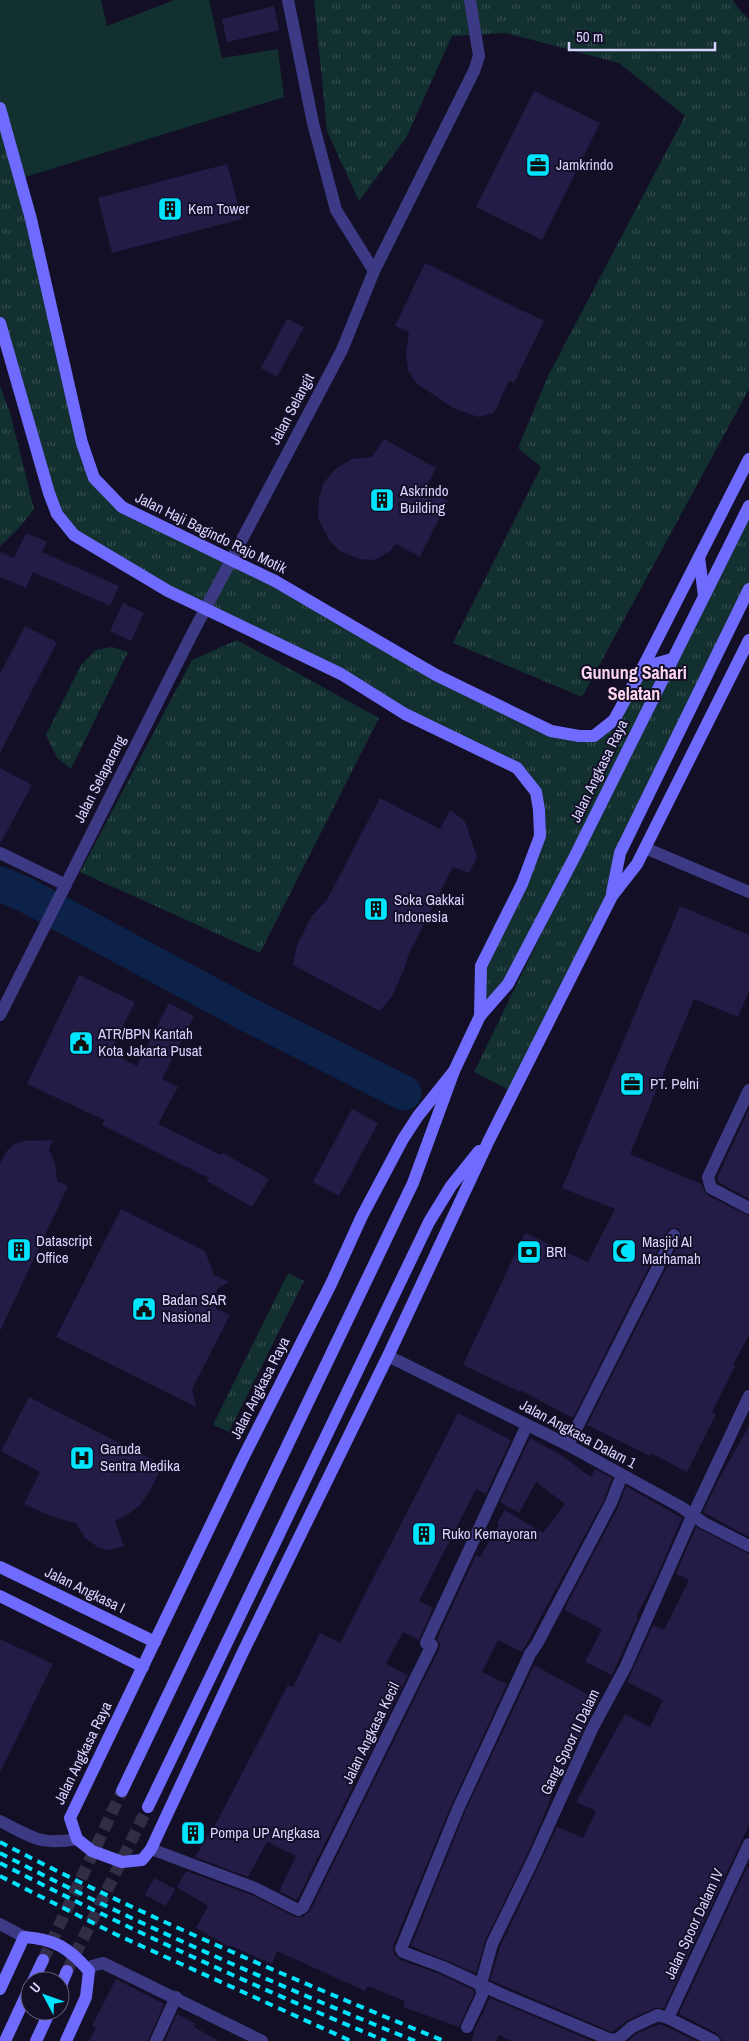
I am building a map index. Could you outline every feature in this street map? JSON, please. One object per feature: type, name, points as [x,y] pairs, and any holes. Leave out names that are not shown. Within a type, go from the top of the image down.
[{"type":"main road","name":"Jalan Haji Bagindo Rajo Motik","points":[[0,108],[31,219],[82,443],[94,478],[122,507],[275,581],[436,675],[551,731]]},
{"type":"main road","points":[[0,129],[9,142]]},
{"type":"main road","points":[[0,323],[49,493],[57,514],[74,535],[168,591],[206,609]]},
{"type":"main road","name":"Jalan Angkasa Raya","points":[[551,731],[579,736],[594,736],[614,720],[749,459]]},
{"type":"main road","name":"Jalan Angkasa Raya","points":[[122,1791],[413,1183],[454,1070],[480,1016],[508,984],[575,856],[749,506]]},
{"type":"main road","points":[[699,557],[704,596]]},
{"type":"main road","points":[[612,896],[620,853],[749,589]]},
{"type":"main road","name":"Jalan Angkasa Raya","points":[[206,609],[340,674],[405,714],[517,768],[536,792],[540,836],[522,884],[481,966],[480,1016]]},
{"type":"main road","points":[[77,1839],[92,1851],[122,1862],[142,1860],[151,1849],[242,1654],[388,1356],[489,1140],[612,896],[637,864],[749,640]]},
{"type":"main road","points":[[643,667],[672,659]]},
{"type":"main road","name":"Jalan Angkasa Raya","points":[[77,1839],[70,1818],[367,1208],[403,1139],[418,1116],[454,1070]]},
{"type":"main road","points":[[148,1807],[429,1222],[451,1186],[489,1140]]},
{"type":"main road","name":"Jalan Angkasa I","points":[[0,1567],[155,1642]]},
{"type":"main road","points":[[0,1596],[143,1667]]},
{"type":"main road","points":[[0,1989],[24,1937],[52,1941],[76,1956],[88,1971],[86,1997],[66,2041]]},
{"type":"main road","points":[[38,1971],[43,1960]]},
{"type":"main road","points":[[5,2041],[20,2009]]},
{"type":"main road","points":[[36,2041],[45,2021]]},
{"type":"street","points":[[288,0],[312,123],[336,210],[374,271]]},
{"type":"street","name":"Jalan Selangit","points":[[232,559],[342,350],[374,271],[474,71],[479,56],[470,0]]},
{"type":"street","name":"Jalan Selaparang","points":[[0,1015],[110,795],[232,559]]},
{"type":"street","points":[[645,848],[749,892]]},
{"type":"street","points":[[0,853],[66,885]]},
{"type":"street","points":[[749,1090],[708,1177],[711,1188],[749,1208]]},
{"type":"street","points":[[568,1445],[674,1235]]},
{"type":"street","name":"Jalan Angkasa Dalam 1","points":[[388,1356],[568,1445],[749,1546]]},
{"type":"street","name":"Gang Spoor II Dalam","points":[[467,2026],[482,1995],[481,1984],[492,1944],[533,1860],[592,1729],[629,1659],[693,1515],[749,1396]]},
{"type":"street","name":"Jalan Angkasa Kecil","points":[[151,1849],[255,1888],[298,1910],[303,1907],[432,1645],[426,1643],[527,1426]]},
{"type":"street","points":[[622,1475],[611,1503],[530,1654],[458,1809],[401,1949],[403,1952],[443,1967],[501,1994],[612,2040],[618,2039],[632,2027],[658,2015],[714,2041]]},
{"type":"street","points":[[0,1821],[35,1839],[47,1842],[77,1839]]},
{"type":"street","name":"Jalan Spoor Dalam IV","points":[[668,2018],[749,1844]]},
{"type":"street","points":[[0,1924],[24,1937]]},
{"type":"street","points":[[88,1971],[92,1966],[103,1962],[262,2041]]},
{"type":"street","points":[[156,2041],[176,1997]]},
{"type":"green space","points":[[0,0],[101,0],[107,26],[174,0],[209,0],[222,58],[278,49],[284,97],[19,179],[0,108]]},
{"type":"green space","points":[[314,0],[733,0],[749,19],[749,389],[582,697],[453,643],[541,467],[518,448],[548,376],[685,116],[619,63],[506,33],[452,36],[406,138],[359,201],[327,131]]},
{"type":"green space","points":[[0,108],[82,443],[110,496],[561,734],[579,736],[614,720],[643,667],[672,659],[749,506],[749,589],[620,853],[612,896],[513,1092],[474,1072],[571,873],[508,984],[480,1016],[481,966],[540,836],[539,810],[517,768],[101,556],[58,514],[0,340]]},
{"type":"green space","points":[[0,386],[11,416],[34,509],[18,529],[0,546]]},
{"type":"green space","points":[[237,640],[379,718],[260,953],[80,872],[192,660]]},
{"type":"green space","points":[[112,647],[128,652],[71,769],[57,758],[46,735],[81,665],[96,650]]},
{"type":"green space","points":[[288,1273],[304,1281],[229,1432],[213,1425]]},
{"type":"building","points":[[274,6],[279,30],[227,42],[222,19]]},
{"type":"building","name":"Jamkrindo","points":[[534,91],[600,123],[542,240],[476,207]]},
{"type":"building","name":"Kem Tower","points":[[227,164],[242,219],[112,253],[98,198]]},
{"type":"building","points":[[425,263],[544,321],[514,383],[509,381],[494,413],[478,417],[453,408],[416,383],[408,370],[406,354],[409,332],[395,326]]},
{"type":"building","points":[[287,319],[304,327],[277,377],[261,368]]},
{"type":"building","name":"Askrindo Building","points":[[384,439],[436,468],[425,489],[448,501],[420,557],[396,544],[389,552],[375,560],[359,559],[340,551],[329,540],[318,518],[319,499],[323,484],[334,470],[352,459],[372,457]]},
{"type":"building","points":[[26,533],[47,542],[42,552],[119,586],[110,606],[33,572],[26,588],[0,577],[0,552],[14,558]]},
{"type":"building","points":[[123,603],[144,613],[131,641],[110,631]]},
{"type":"building","points":[[25,626],[57,642],[0,753],[0,674]]},
{"type":"building","points":[[0,768],[32,785],[0,844]]},
{"type":"building","name":"Soka Gakkai Indonesia","points":[[380,798],[440,829],[450,810],[465,821],[477,857],[469,873],[453,867],[409,953],[404,970],[392,996],[380,1011],[293,965],[297,945],[311,917],[327,900]]},
{"type":"building","points":[[680,906],[749,935],[749,991],[738,1017],[694,999],[630,1154],[701,1184],[707,1195],[749,1216],[749,1335],[712,1412],[716,1414],[687,1472],[651,1453],[650,1456],[587,1425],[681,1239],[681,1231],[677,1228],[670,1228],[667,1231],[573,1418],[520,1390],[520,1392],[463,1365],[525,1233],[588,1262],[615,1209],[562,1188]]},
{"type":"building","points":[[79,975],[135,1002],[110,1052],[137,1066],[169,1003],[194,1016],[162,1079],[178,1087],[158,1124],[221,1155],[223,1153],[269,1179],[252,1207],[207,1181],[209,1178],[102,1125],[104,1120],[27,1084]]},
{"type":"building","points":[[352,1109],[378,1123],[339,1196],[313,1182]]},
{"type":"building","points":[[749,1109],[749,1199],[718,1182],[717,1178]]},
{"type":"building","name":"Datascript Office","points":[[53,1140],[49,1149],[55,1163],[57,1181],[68,1186],[0,1331],[0,1164],[6,1152],[13,1145],[23,1141]]},
{"type":"building","name":"Badan SAR Nasional","points":[[121,1209],[205,1251],[214,1275],[229,1282],[217,1289],[216,1308],[230,1315],[192,1389],[196,1407],[56,1337]]},
{"type":"building","name":"Garuda Sentra Medika","points":[[29,1397],[163,1465],[141,1504],[127,1515],[115,1521],[124,1546],[110,1550],[99,1548],[85,1538],[76,1523],[53,1517],[24,1504],[40,1472],[1,1451]]},
{"type":"building","points":[[458,1413],[511,1440],[486,1494],[476,1489],[419,1601],[433,1608],[419,1640],[403,1632],[386,1664],[408,1675],[297,1900],[279,1891],[296,1856],[267,1842],[248,1877],[195,1857],[210,1835],[288,1685],[293,1687],[320,1633],[340,1643]]},
{"type":"building","points":[[749,1426],[749,1537],[703,1512]]},
{"type":"building","points":[[530,1438],[561,1455],[591,1477],[595,1469],[612,1478],[604,1500],[522,1652],[498,1640],[482,1672],[507,1684],[451,1806],[393,1946],[394,1954],[400,1960],[440,1974],[473,1990],[474,1994],[459,2027],[403,2007],[405,2001],[368,1986],[365,1991],[277,1951],[272,1964],[228,1946],[196,1928],[208,1906],[177,1887],[186,1871],[252,1895],[295,1917],[302,1917],[310,1911],[439,1649],[440,1644],[437,1639],[476,1555],[480,1557],[499,1525],[497,1523],[505,1510],[543,1533],[565,1504],[536,1482],[519,1513],[500,1502]]},
{"type":"building","points":[[626,1486],[682,1518],[657,1576],[636,1617],[638,1618],[612,1675],[585,1662],[602,1629],[564,1610],[618,1507]]},
{"type":"building","points":[[696,1527],[749,1554],[749,1825],[664,2008],[655,2008],[628,2020],[612,2032],[490,1980],[500,1947],[557,1827],[583,1838],[596,1811],[576,1802],[625,1714],[650,1727],[663,1700],[627,1682],[653,1625],[664,1630],[689,1580],[676,1574]]},
{"type":"building","points":[[0,1639],[53,1664],[0,1772]]},
{"type":"building","points":[[534,1665],[598,1700],[548,1803],[526,1857],[485,1941],[476,1973],[411,1946],[465,1812]]},
{"type":"building","points":[[747,1867],[749,1868],[749,2041],[722,2041],[718,2034],[679,2014]]},
{"type":"building","points":[[154,1878],[175,1889],[166,1906],[145,1895]]},
{"type":"building","points":[[116,1979],[164,2004],[148,2041],[89,2041],[96,2028],[92,2026]]},
{"type":"building","points":[[490,1998],[592,2041],[511,2041],[499,2035],[496,2041],[471,2041]]},
{"type":"building","points":[[177,2014],[196,2024],[194,2027],[219,2041],[165,2041]]},
{"type":"building","points":[[659,2024],[696,2041],[628,2041],[636,2034]]},
{"type":"waterway","points":[[0,884],[24,894],[247,1014],[404,1093]]},
{"type":"tunnel","points":[[43,1960],[122,1791]]},
{"type":"tunnel","points":[[67,1971],[148,1807]]},
{"type":"railway","points":[[0,1842],[164,1922],[275,1971],[444,2041]]},
{"type":"railway","points":[[0,1853],[102,1904],[205,1952],[415,2041]]},
{"type":"railway","points":[[0,1863],[95,1911],[191,1956],[288,2000],[386,2041]]},
{"type":"railway","points":[[0,1876],[115,1934],[351,2041]]},
{"type":"place","name":"Jamkrindo","points":[[538,165]]},
{"type":"place","name":"Kem Tower","points":[[170,209]]},
{"type":"place","name":"Askrindo Building","points":[[382,500]]},
{"type":"place","name":"Soka Gakkai Indonesia","points":[[376,909]]},
{"type":"place","name":"ATR/BPN Kantah Kota Jakarta Pusat","points":[[81,1043]]},
{"type":"place","name":"PT. Pelni","points":[[632,1084]]},
{"type":"place","name":"Datascript Office","points":[[19,1250]]},
{"type":"place","name":"Masjid Al Marhamah","points":[[624,1251]]},
{"type":"place","name":"BRI","points":[[529,1252]]},
{"type":"place","name":"Badan SAR Nasional","points":[[144,1309]]},
{"type":"place","name":"Garuda Sentra Medika","points":[[82,1458]]},
{"type":"place","name":"Ruko Kemayoran","points":[[424,1534]]},
{"type":"place","name":"Pompa UP Angkasa","points":[[193,1833]]},
{"type":"district","name":"Gunung Sahari Selatan","points":[[634,683]]}]
